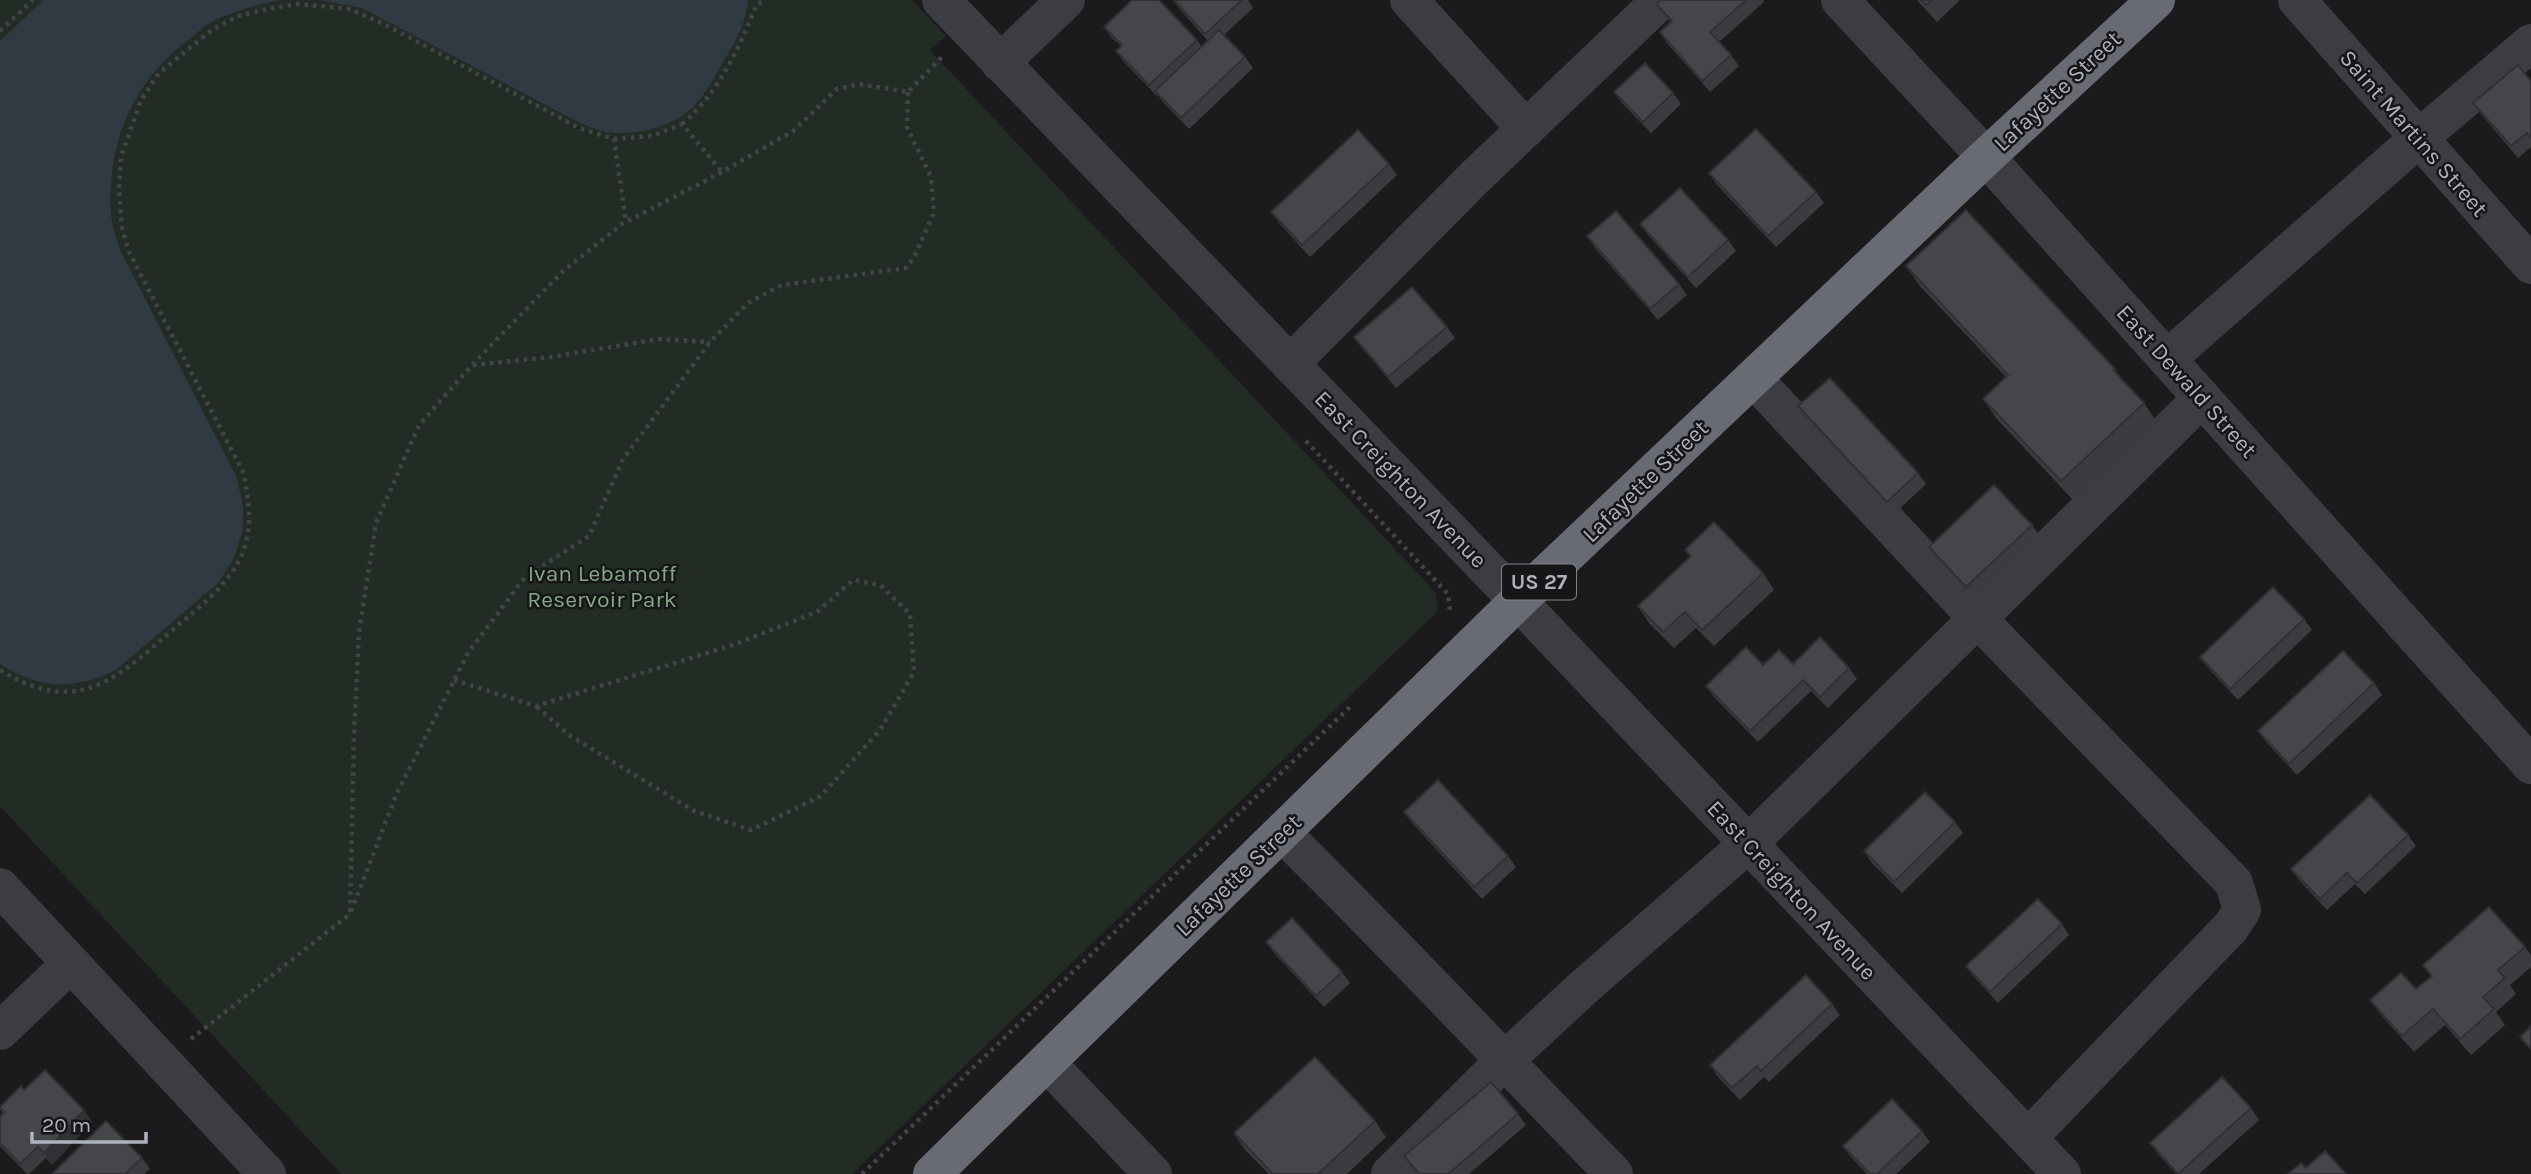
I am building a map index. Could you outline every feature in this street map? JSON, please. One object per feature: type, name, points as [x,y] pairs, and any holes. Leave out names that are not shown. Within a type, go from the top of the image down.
[{"type":"highway","name":"Lafayette Street","points":[[932,1174],[1518,601],[1986,156],[2156,0]]},
{"type":"street","name":"East Creighton Avenue","points":[[941,0],[1518,601],[2062,1174]]},
{"type":"street","points":[[1000,63],[1066,0]]},
{"type":"street","points":[[1409,0],[1526,128]]},
{"type":"street","points":[[1290,364],[1526,128],[1661,0]]},
{"type":"street","name":"East Dewald Street","points":[[1840,0],[1986,156],[2531,765]]},
{"type":"street","name":"Saint Martins Street","points":[[2297,0],[2531,265]]},
{"type":"street","points":[[2167,359],[2418,138],[2531,43]]},
{"type":"street","points":[[1753,378],[1978,618],[2234,883],[2242,910],[2231,927],[2028,1138]]},
{"type":"street","points":[[1390,1174],[1504,1061],[1748,844],[2202,398]]},
{"type":"street","points":[[1282,833],[1363,912],[1614,1174]]},
{"type":"street","points":[[0,887],[267,1174]]},
{"type":"street","points":[[0,1031],[70,964]]},
{"type":"street","points":[[1047,1063],[1153,1174]]},
{"type":"path","points":[[0,31],[33,0]]},
{"type":"path","points":[[0,670],[40,690],[69,691],[99,685],[120,675],[225,583],[242,554],[249,529],[250,505],[244,474],[129,252],[122,228],[119,189],[121,157],[141,100],[159,73],[170,63],[212,30],[239,16],[297,4],[350,9],[410,37],[579,128],[614,139],[652,136],[682,124],[701,107],[734,58],[757,2],[766,0]]},
{"type":"path","points":[[163,1061],[350,915],[397,793],[468,653],[525,577],[589,536],[623,459],[710,342],[748,303],[782,285],[905,268],[914,257],[934,213],[931,177],[907,127],[908,92],[970,32]]},
{"type":"path","points":[[350,915],[359,632],[376,523],[419,425],[472,365],[562,272],[626,222],[793,131],[837,89],[859,83],[908,92]]},
{"type":"path","points":[[682,124],[722,172]]},
{"type":"path","points":[[614,139],[626,222]]},
{"type":"path","points":[[472,365],[551,358],[659,339],[710,342]]},
{"type":"path","points":[[1301,435],[1448,594],[1450,611],[1440,621]]},
{"type":"path","points":[[454,680],[536,706],[569,736],[694,811],[751,830],[821,796],[880,730],[914,672],[910,614],[880,585],[853,580],[817,612],[733,645],[536,706]]},
{"type":"path","points":[[862,1174],[1360,697]]},
{"type":"green space","name":"Ivan Lebamoff Reservoir Park","points":[[0,0],[912,0],[946,36],[930,50],[1436,593],[1438,611],[852,1174],[341,1174],[0,806]]},
{"type":"shaded area","points":[[43,0],[279,0],[213,21],[183,44],[149,79],[136,99],[118,142],[111,189],[112,219],[120,250],[236,476],[243,505],[243,530],[234,558],[218,583],[116,670],[71,684],[43,682],[0,664],[0,41]]},
{"type":"shaded area","points":[[319,0],[748,0],[743,24],[736,39],[694,106],[665,125],[619,133],[601,131],[582,124],[362,8]]},
{"type":"building","points":[[1132,0],[1159,0],[1197,40],[1149,85],[1116,51],[1122,45],[1104,27]]},
{"type":"building","points":[[1174,0],[1242,0],[1205,34]]},
{"type":"building","points":[[1661,0],[1746,0],[1710,32],[1731,55],[1702,81],[1660,32],[1672,21],[1656,4]]},
{"type":"building","points":[[1219,30],[1245,57],[1181,118],[1155,91]]},
{"type":"building","points":[[1645,63],[1673,93],[1643,122],[1614,92]]},
{"type":"building","points":[[2518,65],[2531,81],[2531,138],[2527,133],[2511,146],[2473,103]]},
{"type":"building","points":[[1756,129],[1816,192],[1768,236],[1709,173]]},
{"type":"building","points":[[1358,130],[1389,164],[1302,245],[1271,212]]},
{"type":"building","points":[[1680,188],[1728,240],[1688,277],[1640,224]]},
{"type":"building","points":[[1966,210],[2144,403],[2061,481],[1983,399],[2008,375],[1906,266]]},
{"type":"building","points":[[1616,211],[1679,284],[1650,309],[1587,236]]},
{"type":"building","points":[[1412,287],[1447,327],[1388,377],[1354,337]]},
{"type":"building","points":[[1830,378],[1918,473],[1887,502],[1798,406]]},
{"type":"building","points":[[1994,485],[2032,525],[1966,587],[1929,547]]},
{"type":"building","points":[[1714,522],[1763,573],[1702,630],[1685,612],[1663,632],[1638,606],[1691,556],[1685,550]]},
{"type":"building","points":[[2273,587],[2304,619],[2230,689],[2200,657]]},
{"type":"building","points":[[1820,637],[1849,668],[1820,697],[1803,680],[1750,731],[1706,686],[1746,647],[1763,665],[1779,650],[1793,664]]},
{"type":"building","points":[[2343,651],[2374,683],[2289,764],[2258,731]]},
{"type":"building","points":[[1438,780],[1508,856],[1474,887],[1404,812]]},
{"type":"building","points":[[1925,792],[1955,822],[1894,882],[1864,851]]},
{"type":"building","points":[[2370,795],[2408,835],[2357,883],[2347,873],[2320,899],[2291,869]]},
{"type":"building","points":[[2038,899],[2062,924],[1990,992],[1966,966]]},
{"type":"building","points":[[2489,907],[2525,947],[2498,970],[2505,978],[2483,997],[2494,1009],[2460,1039],[2433,1009],[2402,1036],[2370,1000],[2401,973],[2416,989],[2432,976],[2423,965]]},
{"type":"building","points":[[1292,918],[1342,972],[1316,996],[1266,942]]},
{"type":"building","points":[[1806,975],[1832,1004],[1761,1071],[1757,1066],[1732,1088],[1710,1065]]},
{"type":"building","points":[[2531,1026],[2531,1049],[2520,1037]]},
{"type":"building","points":[[1315,1057],[1375,1121],[1318,1174],[1273,1174],[1234,1133]]},
{"type":"building","points":[[45,1070],[84,1110],[44,1153],[38,1147],[20,1164],[0,1143],[0,1117],[5,1112],[0,1107],[21,1086],[24,1090]]},
{"type":"building","points":[[2222,1077],[2251,1108],[2178,1174],[2150,1143]]},
{"type":"building","points":[[1491,1082],[1518,1114],[1448,1174],[1419,1174],[1404,1156]]},
{"type":"building","points":[[1892,1099],[1922,1131],[1877,1174],[1870,1174],[1843,1146]]},
{"type":"building","points":[[106,1121],[142,1158],[125,1174],[52,1174]]},
{"type":"building","points":[[2325,1151],[2346,1174],[2288,1174],[2301,1163],[2306,1168]]}]
